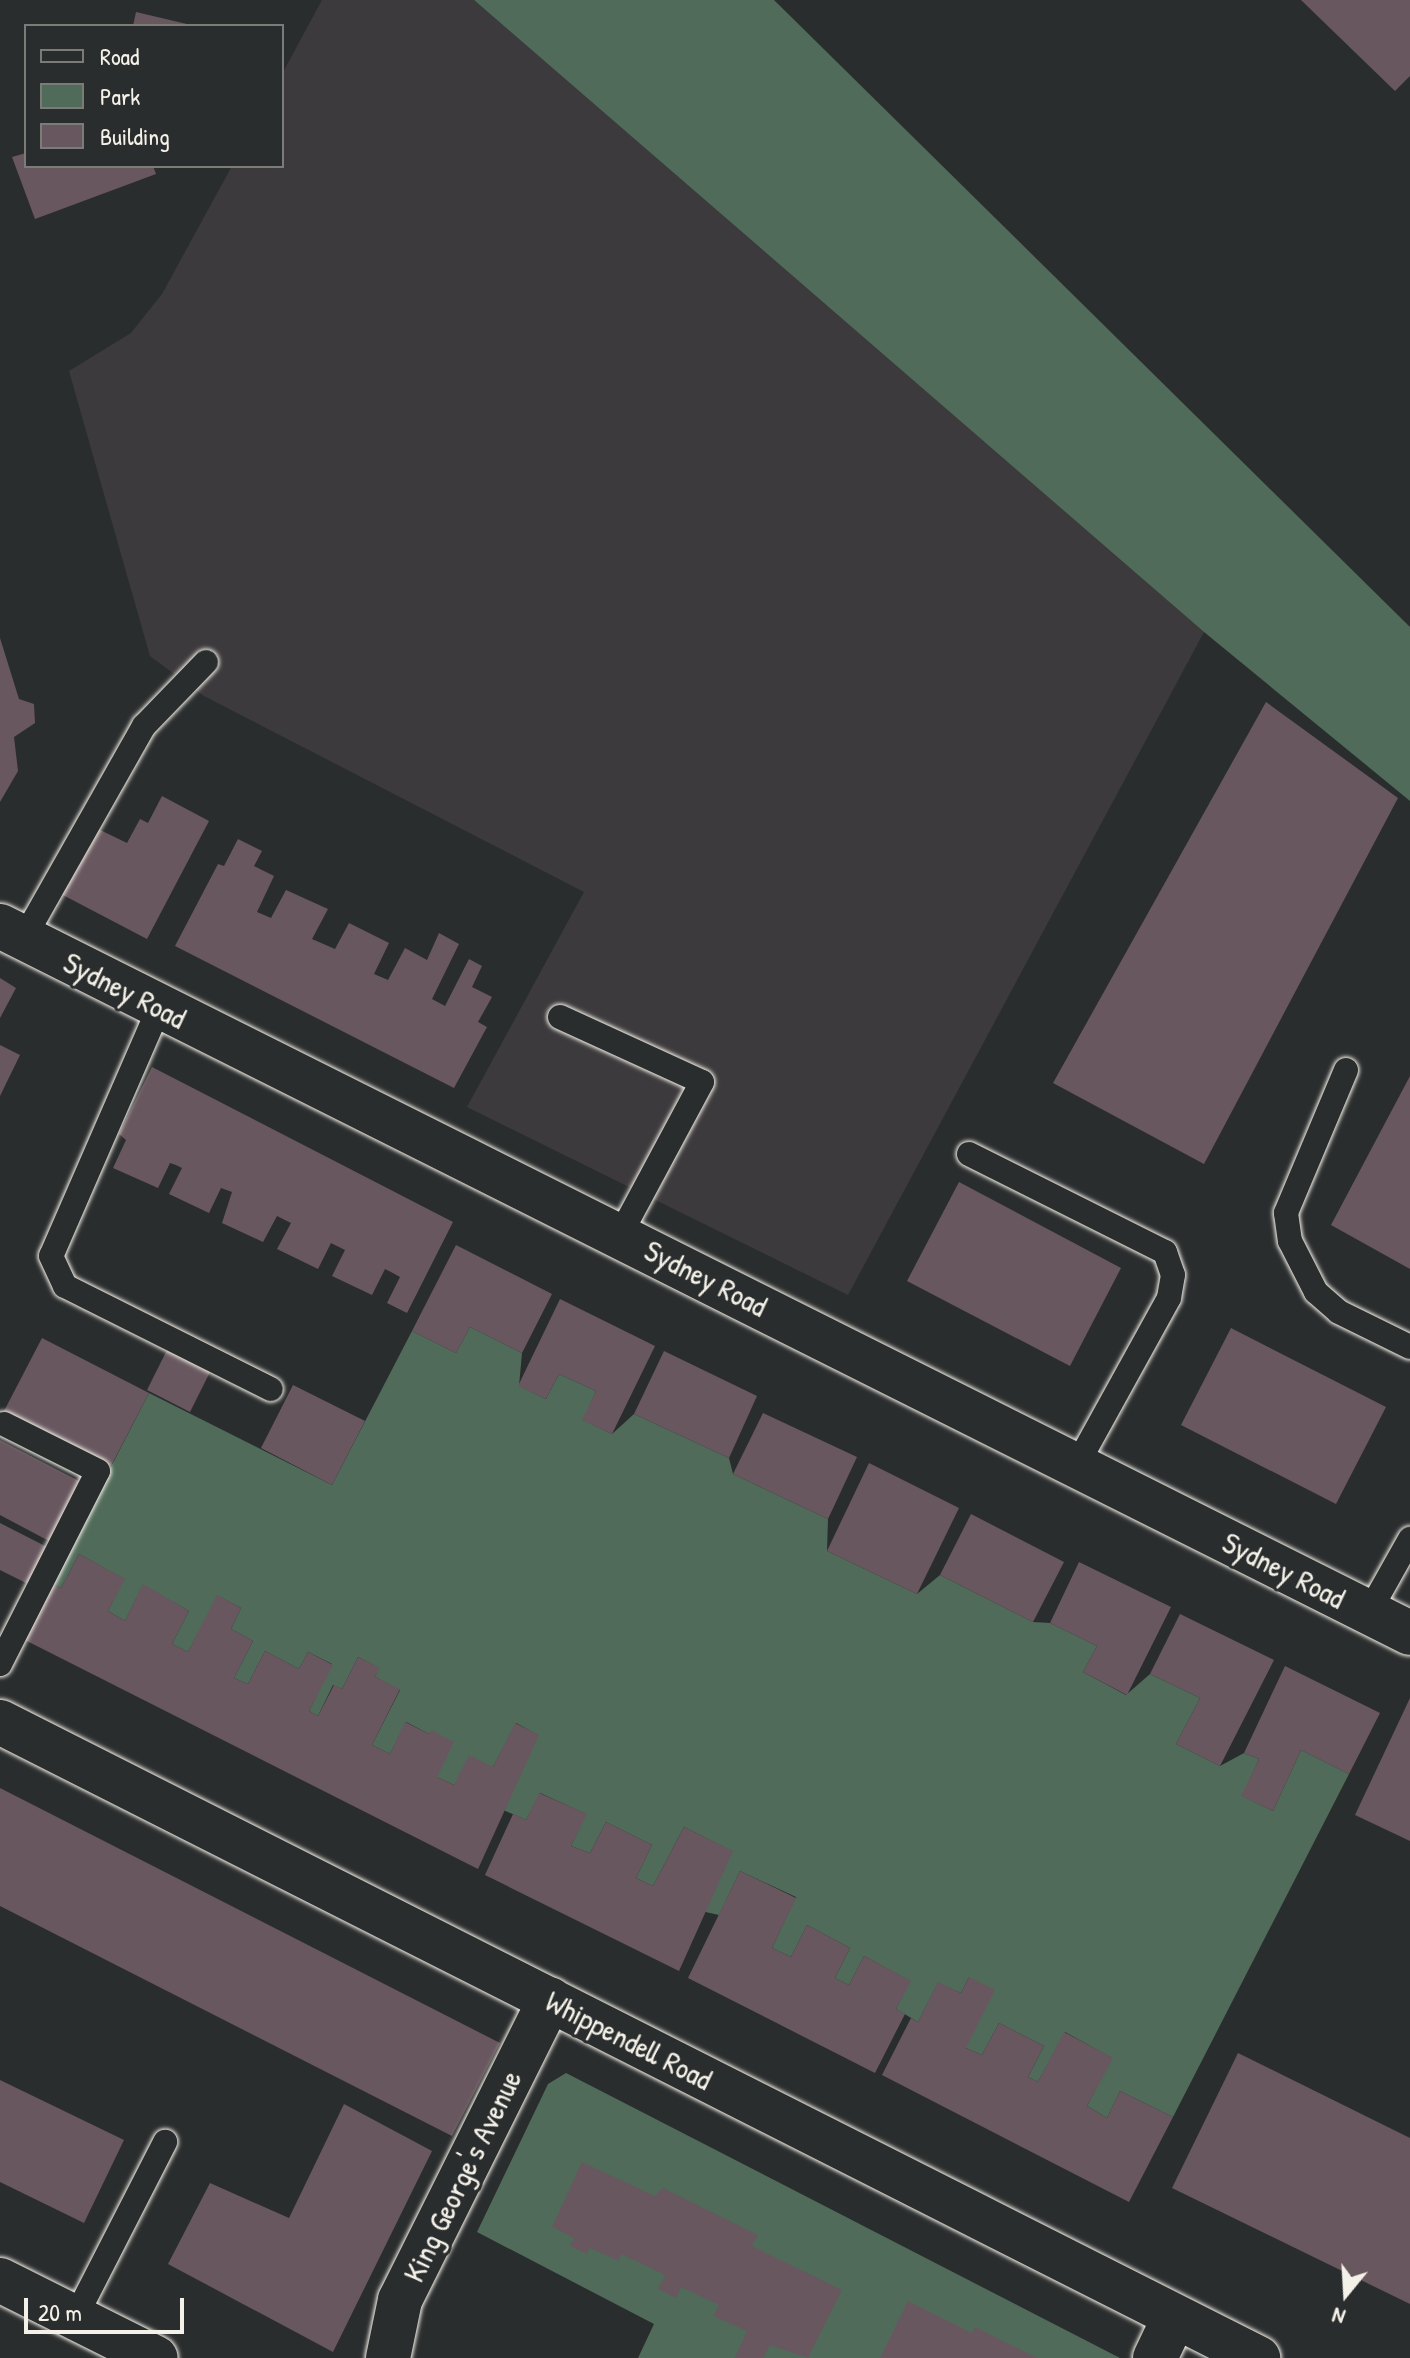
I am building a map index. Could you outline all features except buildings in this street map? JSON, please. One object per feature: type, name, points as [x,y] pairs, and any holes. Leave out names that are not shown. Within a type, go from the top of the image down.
[{"type":"street","name":"Sydney Road","points":[[12,932],[1410,1633]]},
{"type":"street","name":"Whippendell Road","points":[[0,1722],[1258,2358]]},
{"type":"street","name":"King George's Avenue","points":[[388,2358],[400,2300],[550,1999]]},
{"type":"street","points":[[0,2280],[156,2358]]},
{"type":"street","points":[[1155,2358],[1174,2318]]},
{"type":"lane","points":[[12,932],[144,726],[206,662]]},
{"type":"lane","points":[[159,1008],[51,1256],[65,1286],[271,1389]]},
{"type":"lane","points":[[560,1017],[702,1082],[620,1235]]},
{"type":"lane","points":[[1346,1070],[1286,1213],[1290,1241],[1316,1292],[1339,1312],[1410,1347]]},
{"type":"lane","points":[[969,1154],[1165,1252],[1173,1275],[1169,1298],[1077,1465]]},
{"type":"lane","points":[[0,1664],[98,1471],[4,1424]]},
{"type":"lane","points":[[1369,1612],[1410,1539]]},
{"type":"lane","points":[[75,2318],[165,2142]]},
{"type":"shaded area","points":[[322,0],[474,0],[1204,632],[848,1295],[467,1107],[584,892],[204,696],[150,656],[69,371],[131,333],[162,294],[231,168],[284,168],[284,70]]},
{"type":"green space","points":[[474,0],[774,0],[1410,627],[1410,801],[1204,632]]},
{"type":"green space","points":[[470,1327],[522,1353],[519,1386],[546,1399],[559,1374],[596,1391],[583,1420],[612,1434],[634,1414],[729,1458],[733,1474],[828,1519],[827,1551],[917,1594],[940,1575],[1033,1622],[1050,1623],[1097,1646],[1083,1672],[1126,1695],[1150,1674],[1200,1698],[1176,1744],[1220,1766],[1244,1753],[1259,1759],[1242,1796],[1273,1811],[1301,1750],[1349,1774],[1173,2117],[1120,2091],[1107,2118],[1087,2106],[1112,2058],[1065,2032],[1038,2082],[1028,2077],[1044,2046],[999,2023],[982,2055],[966,2048],[969,1977],[961,1993],[938,1983],[918,2022],[896,2009],[910,1981],[864,1956],[849,1985],[835,1978],[850,1948],[807,1925],[791,1957],[772,1948],[796,1897],[740,1871],[719,1915],[701,1911],[732,1851],[684,1827],[653,1886],[636,1878],[652,1845],[606,1822],[590,1853],[571,1846],[586,1814],[540,1793],[526,1820],[501,1809],[538,1735],[516,1723],[493,1767],[454,1785],[437,1777],[431,1731],[429,1734],[406,1722],[390,1754],[372,1745],[400,1690],[375,1677],[379,1668],[358,1657],[342,1689],[333,1685],[318,1716],[309,1711],[332,1664],[308,1652],[299,1669],[265,1651],[248,1684],[234,1678],[253,1641],[231,1629],[241,1608],[218,1596],[188,1652],[172,1644],[189,1611],[143,1585],[125,1621],[108,1611],[124,1579],[79,1554],[61,1588],[51,1583],[149,1393],[332,1485],[412,1331],[456,1353]]},
{"type":"green space","points":[[566,2073],[1120,2358],[638,2358],[654,2324],[477,2232],[548,2084]]}]
